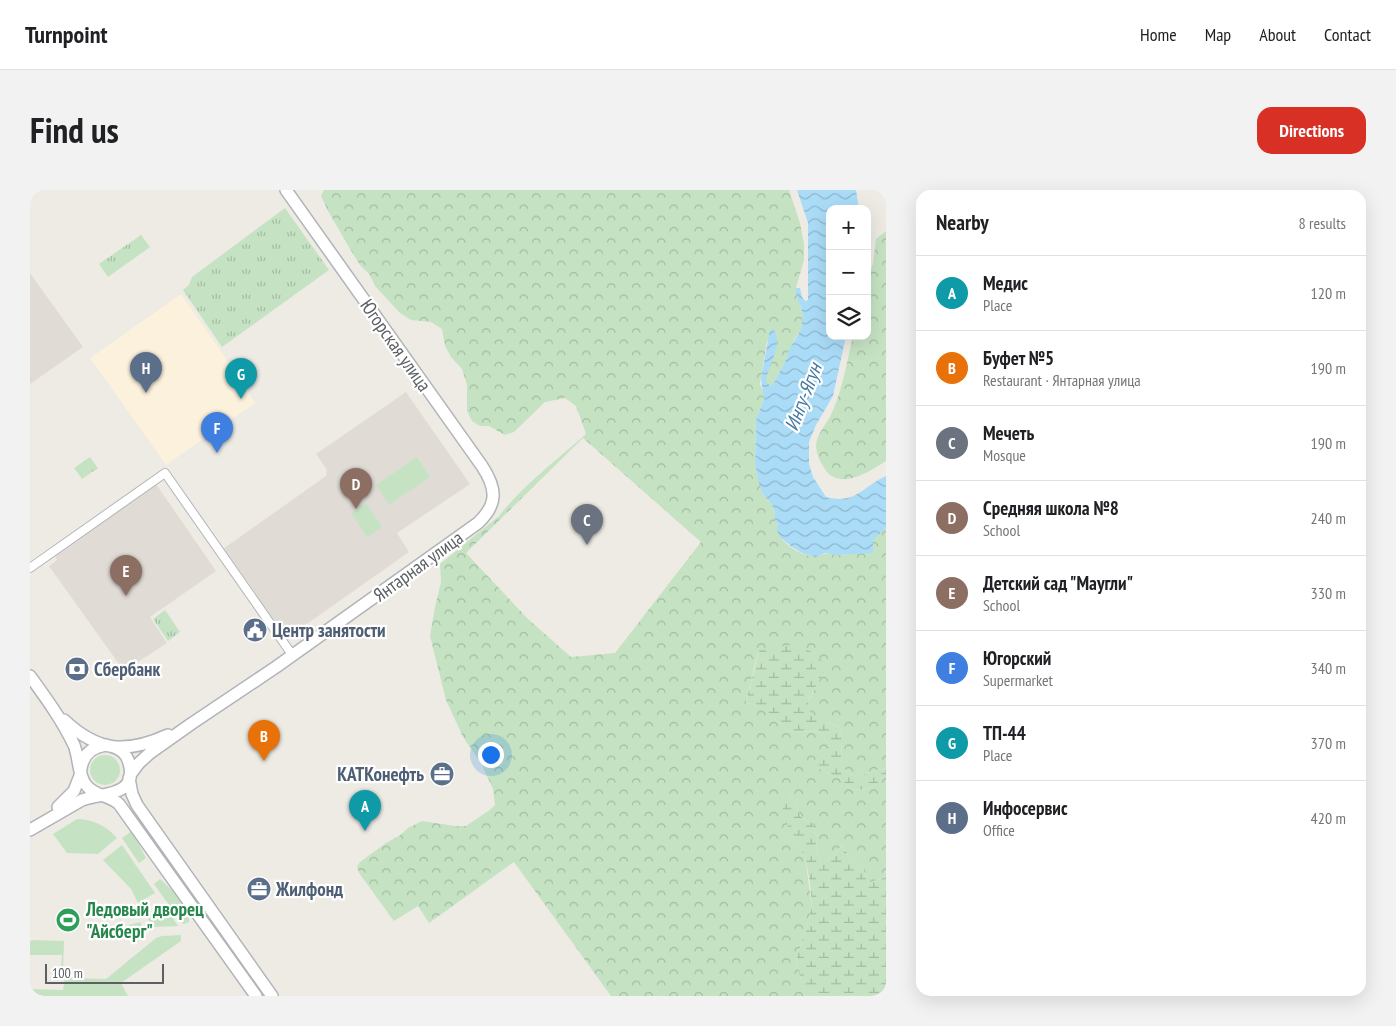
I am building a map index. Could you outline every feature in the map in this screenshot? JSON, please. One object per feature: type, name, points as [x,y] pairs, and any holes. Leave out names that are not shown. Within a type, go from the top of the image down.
[{"type":"street","name":"Югорская улица","points":[[286,190],[488,476],[493,489],[492,505]]},
{"type":"street","points":[[30,568],[165,473],[293,656]]},
{"type":"street","name":"Янтарная улица","points":[[191,724],[293,656],[478,523],[487,514],[492,505]]},
{"type":"street","points":[[30,676],[56,712],[74,745],[83,781],[95,793],[116,801],[122,808],[256,996]]},
{"type":"street","points":[[56,712],[84,737],[121,750],[126,756],[130,766],[129,777],[132,794],[137,805],[272,996]]},
{"type":"street","points":[[42,822],[71,795],[76,786],[83,760],[87,753],[94,748],[148,743],[191,724]]},
{"type":"street","points":[[30,830],[82,800],[112,794],[120,790],[144,758],[191,724]]},
{"type":"shaded area","points":[[30,273],[83,347],[30,384]]},
{"type":"shaded area","points":[[181,294],[255,403],[166,465],[90,358]]},
{"type":"shaded area","points":[[406,392],[470,484],[397,533],[409,552],[287,638],[223,549],[326,476],[327,470],[316,454]]},
{"type":"shaded area","points":[[156,484],[216,571],[150,617],[167,643],[124,671],[49,566],[57,560],[55,556]]},
{"type":"green space","points":[[324,190],[789,190],[800,223],[804,244],[804,260],[796,288],[803,317],[801,329],[773,384],[770,386],[766,381],[766,374],[777,343],[767,341],[760,384],[764,393],[764,399],[756,420],[755,464],[762,493],[771,503],[775,512],[775,521],[782,539],[802,554],[816,556],[852,553],[863,547],[886,528],[886,770],[881,769],[855,777],[847,772],[841,760],[842,741],[839,726],[824,722],[810,715],[808,701],[816,687],[759,651],[746,702],[761,708],[791,732],[819,731],[830,746],[820,769],[841,779],[852,790],[871,788],[886,778],[886,877],[868,883],[863,868],[849,856],[842,845],[831,859],[816,855],[817,838],[813,824],[801,817],[790,793],[789,830],[805,857],[812,907],[796,961],[805,996],[611,996],[514,862],[429,923],[418,906],[394,921],[359,873],[357,867],[360,862],[408,828],[422,821],[466,826],[495,805],[493,789],[481,763],[463,737],[446,700],[430,636],[441,582],[440,564],[499,516],[529,483],[586,434],[576,406],[565,398],[545,402],[514,432],[505,435],[489,426],[480,426],[472,421],[467,411],[467,385],[462,369],[451,357],[445,346],[442,329],[431,322],[411,320],[400,313],[375,286],[370,275],[360,265],[350,249],[321,196]],"holes":[[[583,438],[701,542],[615,653],[571,657],[528,619],[466,553]]]},
{"type":"green space","points":[[285,208],[329,270],[222,347],[183,290],[189,285],[192,277]]},
{"type":"green space","points":[[886,231],[886,461],[862,475],[845,479],[836,478],[829,474],[823,466],[818,456],[816,445],[836,401],[852,340],[871,340],[871,269],[876,239]]},
{"type":"green space","points":[[141,235],[150,247],[108,277],[99,264]]},
{"type":"green space","points":[[90,457],[98,468],[82,479],[74,468]]},
{"type":"green space","points":[[417,457],[430,477],[389,505],[376,485]]},
{"type":"green space","points":[[366,503],[382,527],[367,537],[351,513]]},
{"type":"green space","points":[[165,610],[180,632],[168,641],[153,619]]},
{"type":"green space","points":[[793,645],[817,655],[826,668],[808,701],[810,714],[824,722],[839,726],[842,741],[841,760],[847,772],[855,777],[881,769],[886,770],[886,778],[871,788],[852,790],[841,779],[820,769],[816,756],[830,746],[819,731],[791,732],[761,708],[746,702],[759,651],[767,648]]},
{"type":"green space","points":[[105,755],[115,760],[120,770],[115,780],[105,785],[95,780],[90,770],[95,760]]},
{"type":"green space","points":[[790,793],[801,817],[813,824],[817,838],[816,855],[831,859],[842,845],[849,856],[863,868],[868,883],[886,877],[886,996],[805,996],[796,961],[812,907],[805,857],[789,830],[780,799]]},
{"type":"green space","points":[[77,819],[99,824],[117,838],[98,854],[67,853],[53,834]]},
{"type":"green space","points":[[132,831],[146,858],[139,863],[122,838]]},
{"type":"green space","points":[[122,845],[155,893],[138,903],[131,889],[103,860]]},
{"type":"green space","points":[[160,879],[173,891],[189,914],[189,922],[182,923],[154,884]]},
{"type":"green space","points":[[164,905],[178,926],[153,927],[146,916]]},
{"type":"green space","points":[[140,922],[146,933],[137,942],[134,942],[122,927]]},
{"type":"green space","points":[[181,935],[181,941],[121,983],[128,996],[30,996],[30,989],[63,990],[65,978],[106,979],[156,938]]},
{"type":"green space","points":[[30,941],[64,941],[63,970],[61,970],[62,955],[30,955]]},
{"type":"water","name":"Ингу-Ягун","points":[[797,190],[856,190],[858,205],[826,205],[826,340],[845,340],[833,396],[816,425],[809,442],[809,464],[813,477],[826,497],[836,499],[844,499],[858,494],[886,476],[886,528],[873,540],[873,553],[837,555],[825,553],[816,557],[804,554],[792,547],[781,538],[777,531],[778,524],[775,521],[775,512],[771,503],[762,493],[755,464],[756,420],[764,399],[761,378],[770,330],[773,329],[777,341],[766,381],[770,386],[773,384],[801,329],[803,317],[796,288],[800,288],[805,301],[808,300],[808,223]]},
{"type":"place","name":"Инфосервис","points":[[146,393]]},
{"type":"place","name":"ТП-44","points":[[241,399]]},
{"type":"place","name":"Югорский","points":[[217,453]]},
{"type":"place","name":"Средняя школа №8","points":[[356,509]]},
{"type":"place","name":"Мечеть","points":[[587,545]]},
{"type":"place","name":"Детский сад \"Маугли\"","points":[[126,596]]},
{"type":"place","name":"Центр занятости","points":[[255,630]]},
{"type":"place","name":"Сбербанк","points":[[77,669]]},
{"type":"place","name":"Буфет №5","points":[[264,761]]},
{"type":"place","name":"КАТКонефть","points":[[442,774]]},
{"type":"place","name":"Медис","points":[[365,831]]},
{"type":"place","name":"Жилфонд","points":[[259,889]]},
{"type":"place","name":"Ледовый дворец \"Айсберг\"","points":[[68,920]]}]
